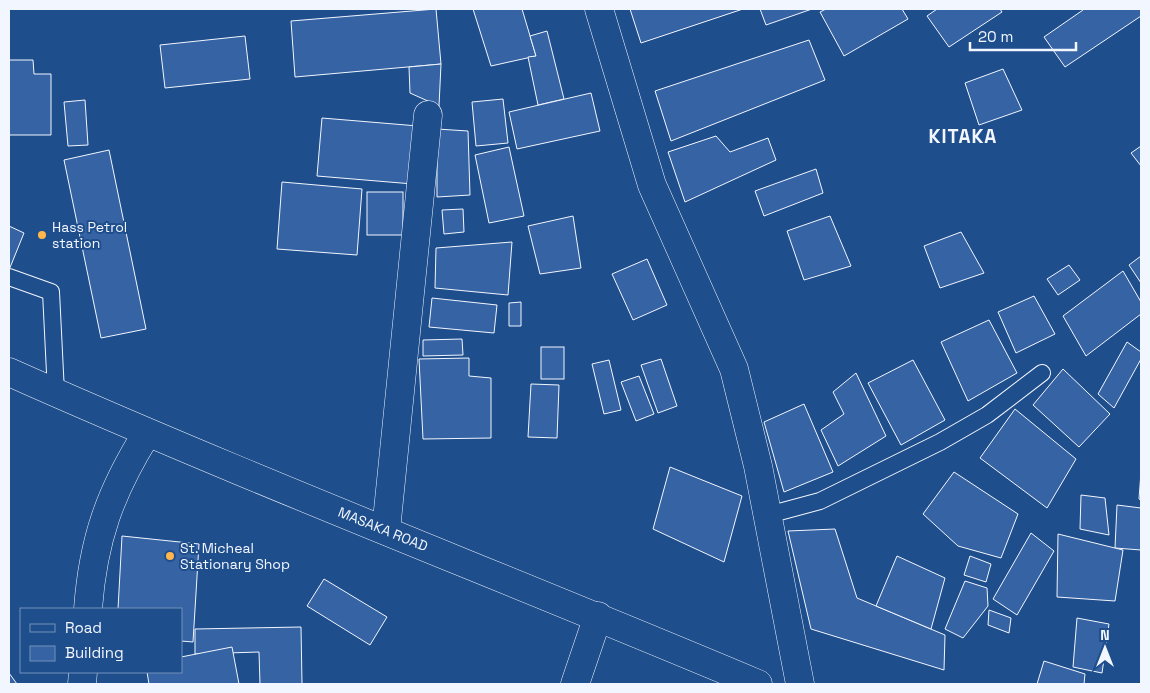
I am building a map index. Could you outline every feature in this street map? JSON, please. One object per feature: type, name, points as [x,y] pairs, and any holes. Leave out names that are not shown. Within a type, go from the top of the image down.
[{"type":"street","points":[[599,9],[652,184],[734,369],[746,410],[800,684]]},
{"type":"street","points":[[386,530],[428,115]]},
{"type":"street","name":"MASAKA ROAD","points":[[9,372],[147,434],[598,616],[758,684]]},
{"type":"street","points":[[88,608],[90,582],[101,529],[124,471],[147,434]]},
{"type":"street","points":[[575,684],[598,616]]},
{"type":"lane","points":[[9,277],[51,292],[56,393]]},
{"type":"lane","points":[[768,515],[820,500],[940,442],[988,415],[1042,374]]},
{"type":"building","points":[[436,9],[441,64],[295,77],[291,21]]},
{"type":"building","points":[[473,9],[522,9],[536,56],[491,66]]},
{"type":"building","points":[[630,9],[743,9],[641,43]]},
{"type":"building","points":[[760,9],[812,9],[766,25]]},
{"type":"building","points":[[826,9],[902,9],[908,19],[844,56],[820,12]]},
{"type":"building","points":[[937,9],[1000,9],[1002,12],[949,47],[927,16]]},
{"type":"building","points":[[1082,9],[1141,9],[1141,16],[1065,67],[1044,37]]},
{"type":"building","points":[[547,31],[564,99],[538,105],[528,57],[536,56],[530,36]]},
{"type":"building","points":[[245,36],[250,79],[165,88],[160,45]]},
{"type":"building","points":[[809,40],[825,80],[671,141],[655,91]]},
{"type":"building","points":[[9,60],[33,60],[34,74],[51,74],[51,135],[9,135]]},
{"type":"building","points":[[441,64],[439,106],[410,93],[409,67]]},
{"type":"building","points":[[1003,69],[1022,110],[979,125],[965,83]]},
{"type":"building","points":[[591,93],[600,131],[517,149],[509,112]]},
{"type":"building","points":[[503,99],[508,143],[476,146],[472,102]]},
{"type":"building","points":[[85,100],[88,145],[68,146],[64,102]]},
{"type":"building","points":[[322,118],[418,126],[413,184],[317,176]]},
{"type":"building","points":[[437,129],[468,131],[470,195],[437,197]]},
{"type":"building","points":[[716,136],[730,152],[768,138],[776,160],[685,202],[668,152]]},
{"type":"building","points":[[1141,146],[1141,166],[1131,153]]},
{"type":"building","points":[[509,147],[524,216],[489,223],[475,155]]},
{"type":"building","points":[[109,150],[146,329],[101,338],[64,160]]},
{"type":"building","points":[[816,169],[823,193],[764,216],[755,191]]},
{"type":"building","points":[[282,182],[362,189],[357,255],[277,249]]},
{"type":"building","points":[[367,192],[403,192],[403,235],[367,235]]},
{"type":"building","points":[[463,209],[464,232],[444,234],[442,210]]},
{"type":"building","points":[[573,216],[581,268],[540,274],[528,226]]},
{"type":"building","points":[[830,216],[851,266],[804,280],[787,231]]},
{"type":"building","points":[[9,226],[24,233],[9,270]]},
{"type":"building","points":[[961,232],[984,273],[940,288],[924,246]]},
{"type":"building","points":[[512,242],[508,295],[435,288],[436,248]]},
{"type":"building","points":[[1141,256],[1141,283],[1129,265]]},
{"type":"building","points":[[647,259],[667,305],[633,320],[612,274]]},
{"type":"building","points":[[1069,265],[1080,280],[1058,295],[1047,279]]},
{"type":"building","points":[[1123,271],[1141,302],[1141,314],[1086,356],[1063,316]]},
{"type":"building","points":[[1034,296],[1055,334],[1016,353],[998,312]]},
{"type":"building","points":[[432,298],[497,305],[494,333],[429,327]]},
{"type":"building","points":[[521,302],[521,326],[509,326],[509,303]]},
{"type":"building","points":[[989,320],[1017,373],[968,401],[941,342]]},
{"type":"building","points":[[462,339],[463,355],[423,356],[423,340]]},
{"type":"building","points":[[1127,342],[1141,352],[1141,359],[1114,408],[1098,394]]},
{"type":"building","points":[[541,347],[564,347],[564,379],[541,379]]},
{"type":"building","points":[[469,358],[469,376],[491,378],[491,438],[423,439],[419,359]]},
{"type":"building","points":[[661,359],[677,406],[658,413],[641,365]]},
{"type":"building","points":[[609,360],[621,410],[604,414],[592,364]]},
{"type":"building","points":[[913,360],[945,420],[901,445],[868,383]]},
{"type":"building","points":[[1063,369],[1110,414],[1079,447],[1033,405]]},
{"type":"building","points":[[856,373],[886,436],[838,466],[821,430],[844,414],[833,392]]},
{"type":"building","points":[[639,376],[654,414],[636,421],[621,382]]},
{"type":"building","points":[[531,384],[559,385],[557,438],[528,437]]},
{"type":"building","points":[[804,404],[833,472],[784,492],[764,422]]},
{"type":"building","points":[[1015,409],[1076,459],[1047,508],[980,458]]},
{"type":"building","points":[[670,467],[742,496],[724,562],[653,529]]},
{"type":"building","points":[[954,472],[1018,514],[1001,558],[958,546],[923,514]]},
{"type":"building","points":[[1141,472],[1141,500],[1139,499]]},
{"type":"building","points":[[1081,495],[1105,498],[1109,535],[1080,529]]},
{"type":"building","points":[[1117,505],[1141,508],[1141,550],[1115,548]]},
{"type":"building","points":[[835,529],[857,598],[945,635],[944,670],[811,629],[788,531]]},
{"type":"building","points":[[1031,533],[1054,551],[1017,615],[993,599]]},
{"type":"building","points":[[1058,534],[1123,550],[1115,601],[1057,597]]},
{"type":"building","points":[[122,536],[199,544],[193,642],[182,641],[182,608],[118,608]]},
{"type":"building","points":[[897,556],[945,578],[931,629],[876,606]]},
{"type":"building","points":[[970,556],[991,564],[986,582],[964,575]]},
{"type":"building","points":[[324,579],[387,617],[370,645],[307,606]]},
{"type":"building","points":[[965,581],[987,588],[988,606],[963,638],[945,629]]},
{"type":"building","points":[[989,610],[1011,618],[1009,633],[988,625]]},
{"type":"building","points":[[1077,618],[1109,624],[1102,673],[1073,667]]},
{"type":"building","points":[[301,627],[302,684],[260,684],[259,652],[195,654],[195,629]]},
{"type":"building","points":[[232,647],[239,684],[149,684],[147,673],[182,673],[182,657]]},
{"type":"building","points":[[1044,661],[1085,674],[1084,684],[1037,684]]},
{"type":"building","points":[[9,673],[17,684],[9,684]]},
{"type":"place","name":"Hass Petrol station","points":[[42,235]]},
{"type":"place","name":"St. Micheal Stationary Shop","points":[[170,556]]},
{"type":"district","name":"KITAKA","points":[[963,136]]}]
